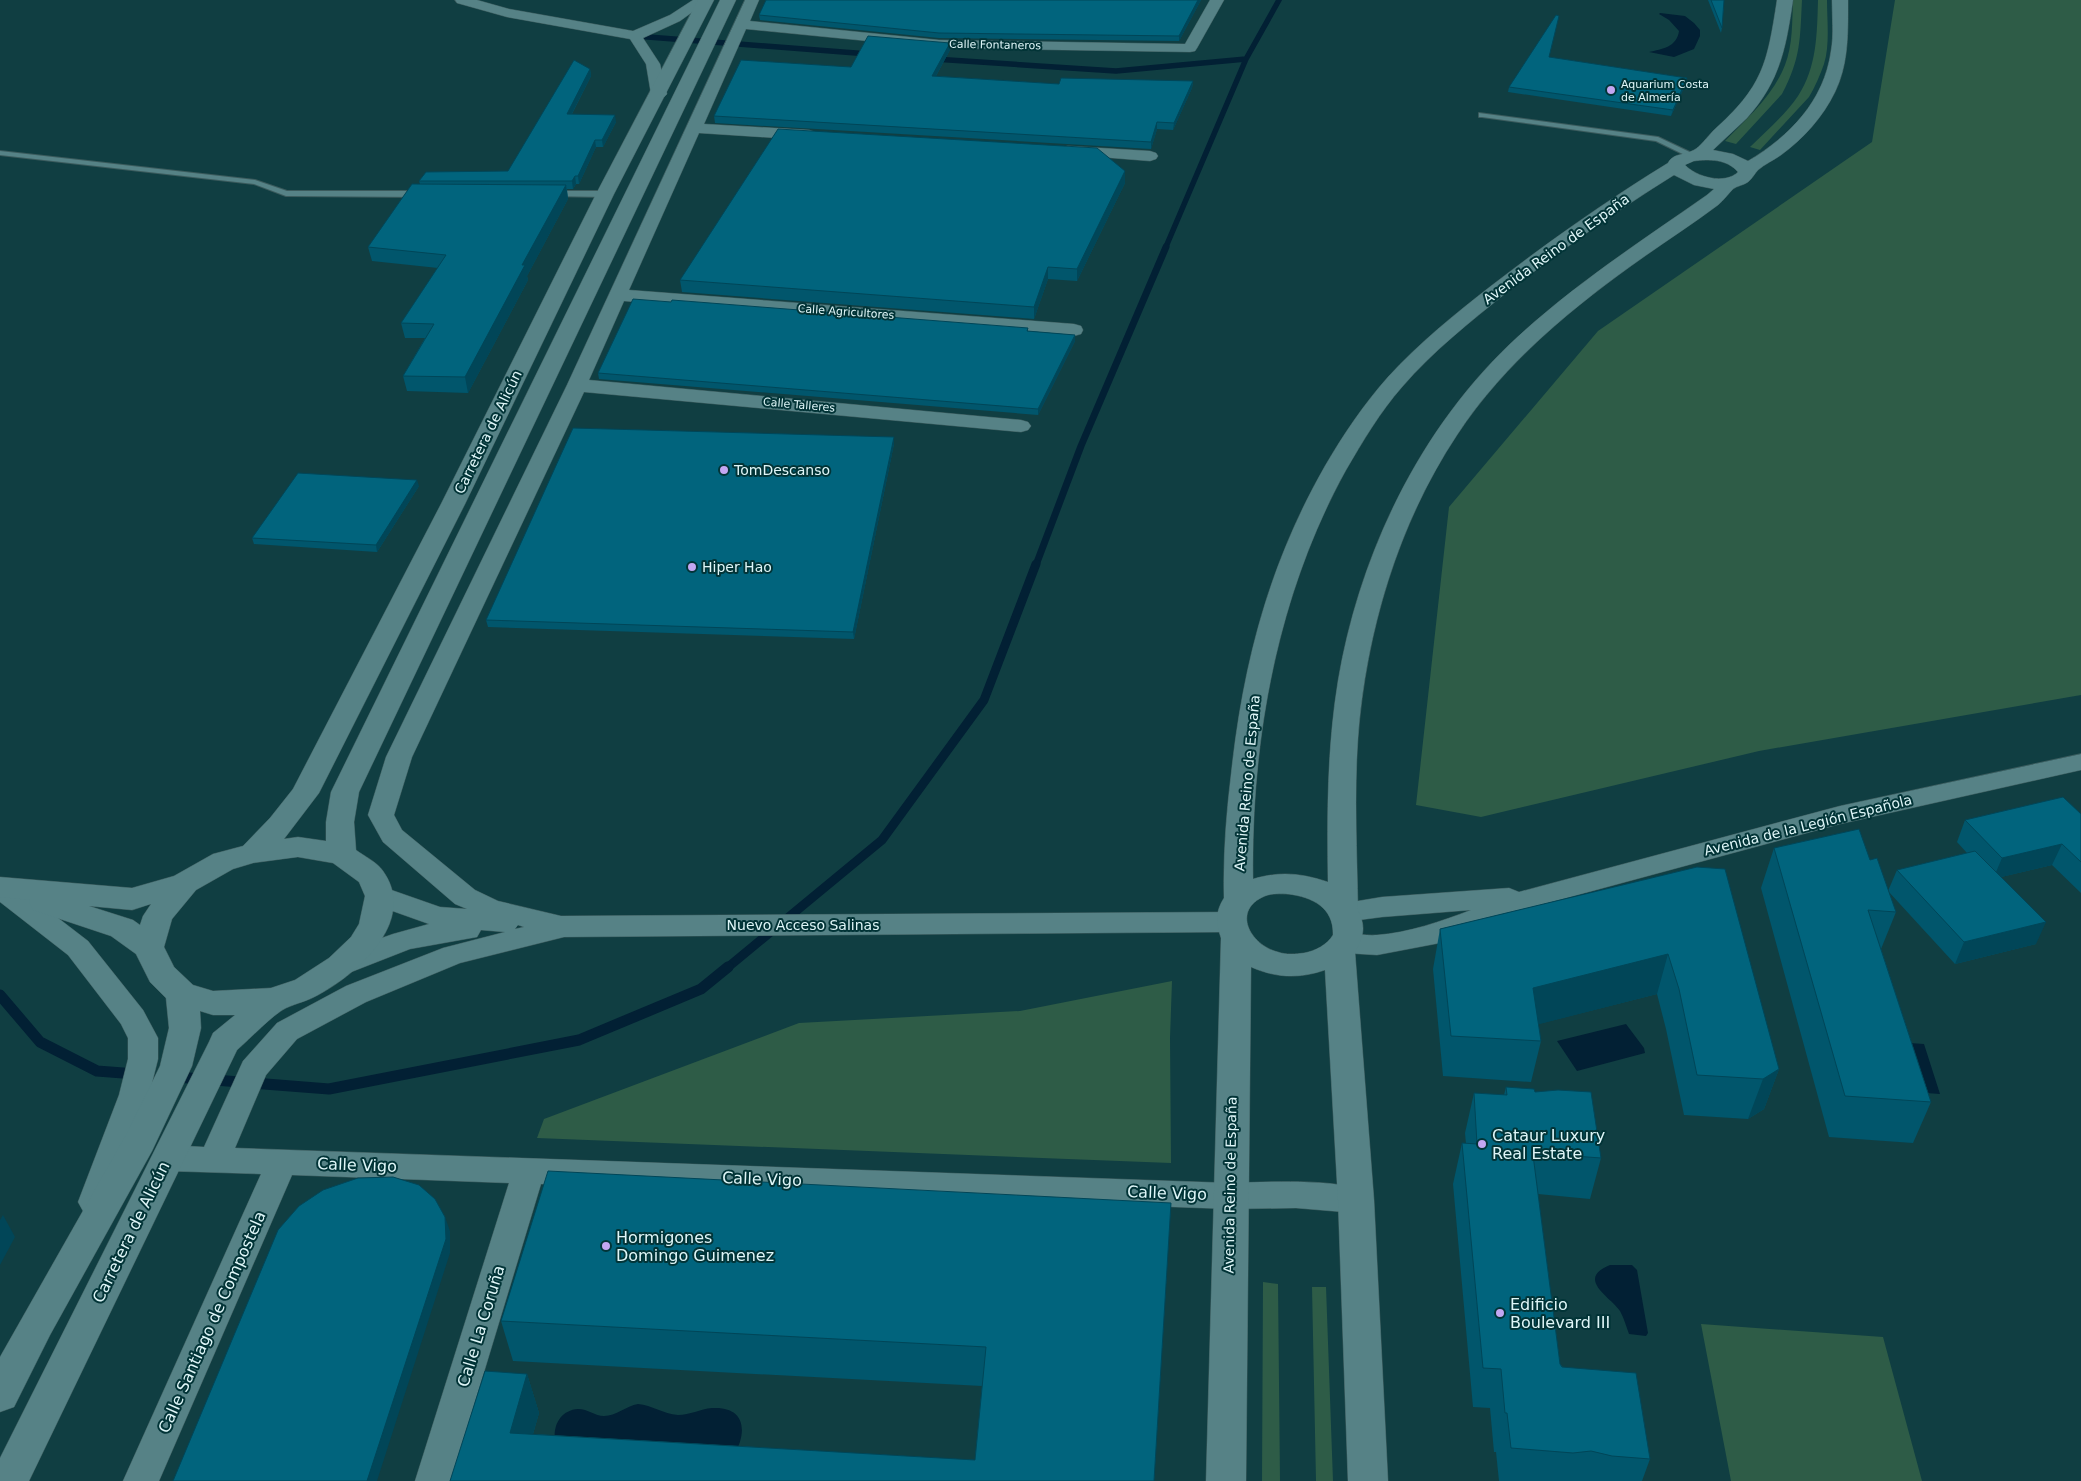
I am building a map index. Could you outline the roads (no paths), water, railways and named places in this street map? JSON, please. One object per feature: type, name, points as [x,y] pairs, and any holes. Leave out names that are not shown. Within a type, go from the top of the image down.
[{"type":"street","points":[[462,0],[506,13],[635,36],[675,18],[704,0]]},
{"type":"street","name":"Carretera de Alicún","points":[[253,853],[280,825],[305,793],[453,504],[606,194],[692,28],[704,0]]},
{"type":"street","name":"Carretera de Alicún","points":[[341,854],[340,822],[345,792],[728,0]]},
{"type":"street","points":[[565,927],[491,909],[465,897],[392,836],[381,815],[400,757],[577,385],[752,0]]},
{"type":"street","name":"Calle Fontaneros","points":[[739,30],[939,44],[1190,48],[1217,0]]},
{"type":"street","name":"Avenida Reino de España","points":[[1226,1481],[1235,920],[1242,811],[1248,736],[1258,676],[1279,592],[1297,543],[1323,489],[1355,436],[1382,397],[1414,362],[1476,307],[1521,272],[1645,186],[1690,159],[1744,110],[1764,87],[1776,58],[1785,0]]},
{"type":"street","points":[[1343,911],[1332,899],[1319,890],[1301,884],[1266,884],[1251,890],[1235,920],[1244,948],[1256,956],[1285,965],[1316,963],[1328,958],[1341,947],[1348,931],[1343,911],[1342,790],[1345,735],[1351,683],[1368,606],[1379,568],[1415,486],[1470,400],[1517,349],[1586,291],[1714,199],[1737,176],[1740,164],[1732,160],[1690,159],[1685,176],[1718,183],[1737,176],[1770,157],[1817,110],[1827,94],[1838,59],[1841,38],[1840,0]]},
{"type":"street","points":[[635,36],[653,64],[659,94]]},
{"type":"street","points":[[694,128],[823,136]]},
{"type":"street","points":[[1051,150],[1150,156]]},
{"type":"street","name":"Calle Agricultores","points":[[618,295],[1074,330]]},
{"type":"street","name":"Calle Talleres","points":[[577,385],[1021,426]]},
{"type":"street","name":"Avenida de la Legión Española","points":[[1341,947],[1377,945],[1440,933],[1536,896],[1840,815],[2081,762]]},
{"type":"street","points":[[0,888],[132,899],[185,883],[223,861],[253,853],[298,848],[341,854],[372,876],[380,896],[374,926],[362,945],[340,966]]},
{"type":"street","points":[[149,947],[158,916],[185,883]]},
{"type":"street","points":[[0,888],[122,928],[149,947],[161,974],[182,994],[213,1003],[245,1003],[274,1000],[306,988],[340,966],[386,945],[410,938],[453,930],[565,927]]},
{"type":"street","points":[[0,888],[78,948],[133,1018],[143,1038],[143,1059],[134,1095],[151,1144]]},
{"type":"street","name":"Nuevo Acceso Salinas","points":[[380,896],[438,917],[565,927],[1235,920]]},
{"type":"street","name":"Avenida de la Legión Española","points":[[1343,911],[1536,896]]},
{"type":"street","points":[[218,1149],[254,1069],[287,1031],[356,994],[453,955],[565,927]]},
{"type":"street","points":[[1341,947],[1356,1200],[1368,1481]]},
{"type":"street","name":"Carretera de Alicún","points":[[10,1481],[151,1144],[176,1066],[185,1028],[182,994]]},
{"type":"street","name":"Carretera de Alicún","points":[[0,1395],[70,1266],[151,1144],[225,1042],[274,1000]]},
{"type":"street","name":"Calle Vigo","points":[[151,1144],[218,1149],[282,1162],[1230,1196],[1296,1195],[1356,1200]]},
{"type":"street","name":"Calle Santiago de Compostela","points":[[141,1481],[282,1162]]},
{"type":"street","name":"Calle La Coruña","points":[[433,1481],[529,1171]]},
{"type":"lane","points":[[1482,115],[1658,139],[1690,159]]},
{"type":"lane","points":[[0,153],[255,182],[286,193],[426,194]]},
{"type":"lane","points":[[546,194],[606,194]]},
{"type":"water","points":[[1660,13],[1685,16],[1694,23],[1700,30],[1700,36],[1694,49],[1674,57],[1649,52],[1672,44],[1678,36],[1679,31]]},
{"type":"water","points":[[1626,1024],[1644,1048],[1645,1053],[1577,1071],[1557,1041]]},
{"type":"water","points":[[1895,1042],[1924,1044],[1940,1094],[1912,1092]]},
{"type":"water","points":[[1610,1265],[1632,1265],[1637,1270],[1648,1333],[1646,1336],[1629,1334],[1620,1311],[1598,1288],[1595,1282],[1596,1276],[1600,1270]]},
{"type":"water","points":[[638,1404],[678,1415],[712,1408],[723,1408],[731,1411],[741,1422],[742,1429],[734,1455],[555,1440],[555,1429],[559,1419],[567,1412],[578,1409],[601,1416],[608,1416]]},
{"type":"waterway","points":[[1246,59],[1279,0]]},
{"type":"waterway","points":[[635,36],[869,54]]},
{"type":"waterway","points":[[934,59],[1116,71],[1246,59]]},
{"type":"waterway","points":[[1165,249],[1246,59]]},
{"type":"waterway","points":[[1036,565],[1081,446],[1166,247]]},
{"type":"waterway","points":[[727,968],[882,840],[984,700],[1036,564]]},
{"type":"waterway","points":[[176,1077],[329,1089],[579,1040],[701,989],[728,967]]},
{"type":"waterway","points":[[0,995],[40,1042],[97,1071],[136,1074]]},
{"type":"place","name":"Aquarium Costa de Almería","points":[[1611,90]]},
{"type":"place","name":"TomDescanso","points":[[724,470]]},
{"type":"place","name":"Hiper Hao","points":[[692,567]]},
{"type":"place","name":"Cataur Luxury Real Estate","points":[[1482,1144]]},
{"type":"place","name":"Hormigones Domingo Guimenez","points":[[606,1246]]},
{"type":"place","name":"Edificio Boulevard III","points":[[1500,1313]]}]
